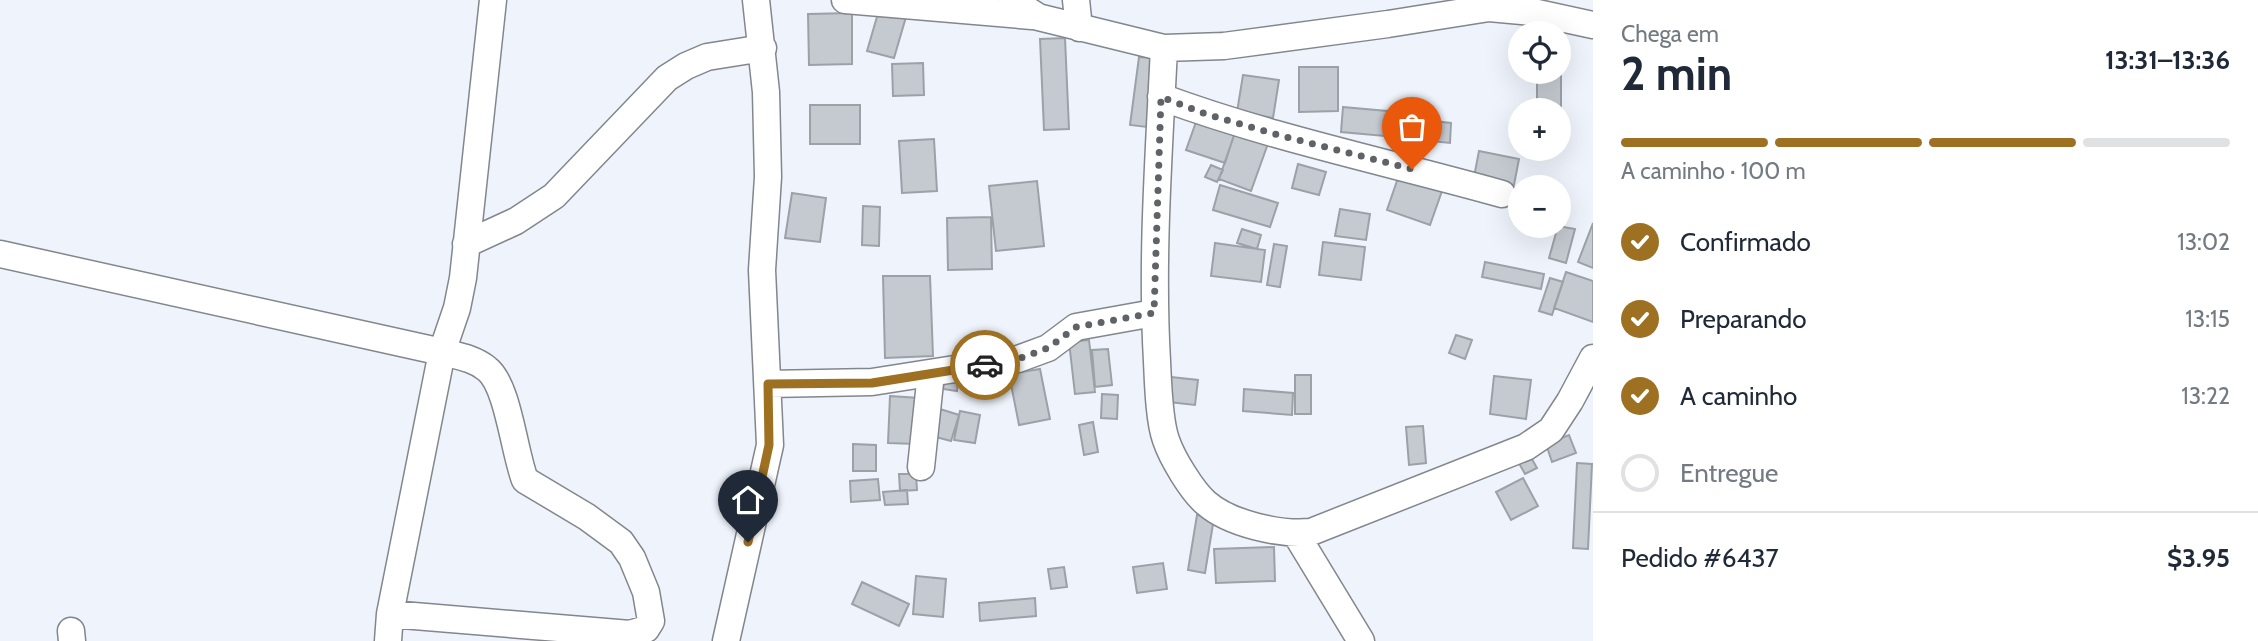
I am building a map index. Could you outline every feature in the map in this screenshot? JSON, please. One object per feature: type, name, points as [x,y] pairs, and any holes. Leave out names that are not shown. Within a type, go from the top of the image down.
[{"type":"street","points":[[388,641],[390,614],[442,352],[457,308],[493,0]]},
{"type":"street","points":[[728,640],[769,445],[762,270],[768,177],[766,92],[756,0]]},
{"type":"street","points":[[845,0],[1038,17],[1164,48],[1224,46],[1388,24],[1488,4],[1534,6],[1593,25]]},
{"type":"street","points":[[1012,0],[1038,17]]},
{"type":"street","points":[[1076,0],[1079,28]]},
{"type":"street","points":[[466,244],[516,221],[554,196],[667,78],[707,57],[763,48]]},
{"type":"street","points":[[1164,48],[1154,313],[1159,390],[1165,440],[1182,471],[1206,503],[1265,530],[1296,534],[1311,532],[1527,447],[1550,430],[1570,401],[1593,358]]},
{"type":"street","points":[[1161,97],[1206,114],[1282,136],[1502,194]]},
{"type":"street","points":[[0,254],[442,352],[470,359],[488,369],[499,383],[505,399],[512,437],[525,480],[587,517],[621,542],[632,558],[646,592],[651,621],[646,629],[630,634],[390,614]]},
{"type":"street","points":[[768,384],[872,383],[1018,359],[1048,348],[1076,327],[1154,313]]},
{"type":"street","points":[[921,467],[931,373]]},
{"type":"street","points":[[1296,534],[1361,641]]},
{"type":"building","points":[[879,10],[906,17],[894,58],[867,51]]},
{"type":"building","points":[[852,13],[852,64],[809,65],[808,14]]},
{"type":"building","points":[[1065,38],[1069,129],[1044,130],[1040,39]]},
{"type":"building","points":[[1139,57],[1156,58],[1147,127],[1130,125]]},
{"type":"building","points":[[923,63],[924,95],[893,96],[892,64]]},
{"type":"building","points":[[1299,67],[1338,67],[1338,111],[1299,112]]},
{"type":"building","points":[[1243,75],[1279,80],[1273,118],[1237,112]]},
{"type":"building","points":[[1537,84],[1561,84],[1561,98],[1537,98]]},
{"type":"building","points":[[810,105],[860,105],[860,144],[810,144]]},
{"type":"building","points":[[1343,107],[1398,112],[1396,137],[1341,132]]},
{"type":"building","points":[[1414,119],[1451,123],[1450,143],[1412,139]]},
{"type":"building","points":[[1196,122],[1234,135],[1225,163],[1186,150]]},
{"type":"building","points":[[1237,127],[1270,138],[1251,191],[1219,179]]},
{"type":"building","points":[[934,139],[937,191],[902,193],[899,141]]},
{"type":"building","points":[[1479,151],[1508,157],[1508,161],[1519,161],[1516,175],[1508,175],[1508,184],[1474,177]]},
{"type":"building","points":[[1298,164],[1326,172],[1319,195],[1292,188]]},
{"type":"building","points":[[1211,165],[1223,170],[1217,182],[1205,177]]},
{"type":"building","points":[[1399,175],[1442,191],[1430,225],[1387,210]]},
{"type":"building","points":[[1037,181],[1044,246],[996,251],[989,186]]},
{"type":"building","points":[[1220,185],[1278,203],[1270,227],[1213,210]]},
{"type":"building","points":[[792,193],[826,198],[820,242],[785,238]]},
{"type":"building","points":[[863,206],[880,207],[879,246],[862,245]]},
{"type":"building","points":[[1340,209],[1370,214],[1366,240],[1335,236]]},
{"type":"building","points":[[991,217],[992,269],[948,270],[947,218]]},
{"type":"building","points":[[1593,223],[1593,268],[1578,262]]},
{"type":"building","points":[[1571,228],[1575,229],[1566,263],[1549,258],[1555,238],[1571,238]]},
{"type":"building","points":[[1242,229],[1261,235],[1257,249],[1237,243]]},
{"type":"building","points":[[1323,242],[1365,247],[1361,280],[1319,275]]},
{"type":"building","points":[[1215,243],[1265,250],[1261,282],[1211,276]]},
{"type":"building","points":[[1274,244],[1287,246],[1280,287],[1267,285]]},
{"type":"building","points":[[1485,262],[1544,274],[1541,289],[1482,277]]},
{"type":"building","points":[[1566,272],[1593,281],[1593,322],[1554,308]]},
{"type":"building","points":[[883,276],[930,276],[933,356],[885,358]]},
{"type":"building","points":[[1550,278],[1563,282],[1552,315],[1539,311]]},
{"type":"building","points":[[1456,335],[1472,340],[1465,359],[1449,353]]},
{"type":"building","points":[[1089,340],[1095,392],[1075,394],[1069,342]]},
{"type":"building","points":[[1108,349],[1112,385],[1095,387],[1092,350]]},
{"type":"building","points":[[1040,369],[1050,419],[1019,425],[1009,374]]},
{"type":"building","points":[[1295,375],[1311,375],[1311,414],[1295,414]]},
{"type":"building","points":[[1494,376],[1531,380],[1526,419],[1490,414]]},
{"type":"building","points":[[945,377],[958,379],[957,391],[943,389]]},
{"type":"building","points":[[1171,377],[1198,380],[1195,405],[1169,402]]},
{"type":"building","points":[[1244,389],[1293,393],[1292,415],[1243,411]]},
{"type":"building","points":[[1102,394],[1118,395],[1117,419],[1101,418]]},
{"type":"building","points":[[890,396],[919,398],[917,444],[888,443]]},
{"type":"building","points":[[940,409],[959,415],[951,441],[932,436]]},
{"type":"building","points":[[960,411],[980,415],[975,443],[954,440]]},
{"type":"building","points":[[1093,422],[1098,452],[1084,455],[1079,425]]},
{"type":"building","points":[[1423,426],[1426,463],[1409,465],[1406,427]]},
{"type":"building","points":[[1569,435],[1576,453],[1552,462],[1546,444]]},
{"type":"building","points":[[853,444],[876,445],[876,471],[853,471]]},
{"type":"building","points":[[1528,452],[1537,468],[1525,474],[1516,458]]},
{"type":"building","points":[[1577,463],[1592,464],[1588,549],[1573,548]]},
{"type":"building","points":[[899,474],[916,474],[917,490],[900,491]]},
{"type":"building","points":[[1523,478],[1538,506],[1511,520],[1496,492]]},
{"type":"building","points":[[878,479],[880,500],[851,502],[850,481]]},
{"type":"building","points":[[907,490],[908,504],[885,505],[883,492]]},
{"type":"building","points":[[1197,515],[1214,518],[1205,573],[1188,570]]},
{"type":"building","points":[[1274,547],[1275,581],[1216,583],[1214,549]]},
{"type":"building","points":[[1163,563],[1167,589],[1137,593],[1133,567]]},
{"type":"building","points":[[1064,567],[1067,587],[1051,589],[1048,569]]},
{"type":"building","points":[[916,576],[946,579],[943,617],[913,614]]},
{"type":"building","points":[[862,582],[909,604],[899,626],[852,604]]},
{"type":"building","points":[[1035,598],[1036,616],[980,621],[979,603]]},
{"type":"way so far","points":[[985,365],[1018,359],[1048,348],[1076,327],[1154,313],[1161,97],[1206,114],[1282,136],[1412,169]]},
{"type":"route","points":[[748,542],[769,445],[768,384],[872,383],[985,365]]}]
